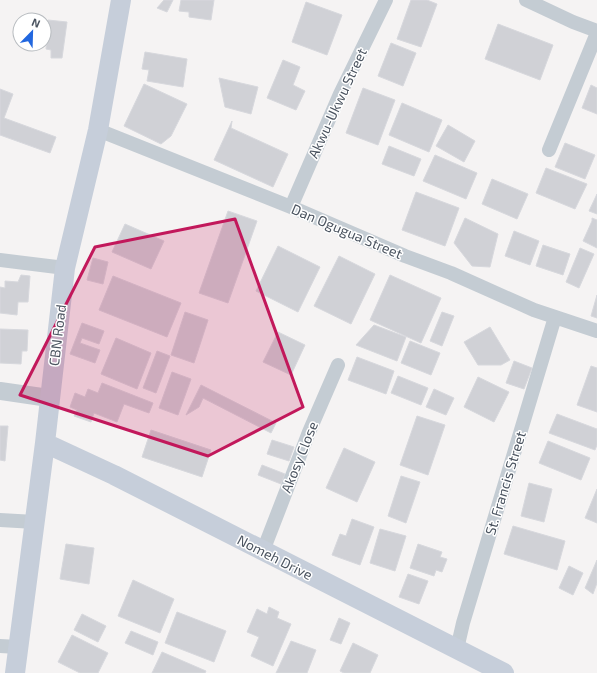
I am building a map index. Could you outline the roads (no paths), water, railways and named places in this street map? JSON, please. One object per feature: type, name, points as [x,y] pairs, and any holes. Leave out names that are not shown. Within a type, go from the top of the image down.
[{"type":"main road","name":"CBN Road","points":[[15,673],[9,647],[35,522],[65,268],[98,130],[121,0]]},
{"type":"main road","name":"Nomeh Drive","points":[[45,443],[114,475],[504,673]]},
{"type":"street","name":"Akwu-Ukwu Street","points":[[291,207],[340,94],[386,0]]},
{"type":"street","points":[[526,0],[597,32],[549,150]]},
{"type":"street","name":"Dan Ogugua Street","points":[[98,130],[291,207],[405,256],[451,273],[534,310],[597,331]]},
{"type":"street","points":[[0,260],[65,268]]},
{"type":"street","name":"St. Francis Street","points":[[457,649],[509,468],[555,317]]},
{"type":"street","name":"Akosy Close","points":[[263,551],[309,432],[338,365]]},
{"type":"street","points":[[0,391],[49,398]]},
{"type":"street","points":[[0,520],[35,522]]}]
